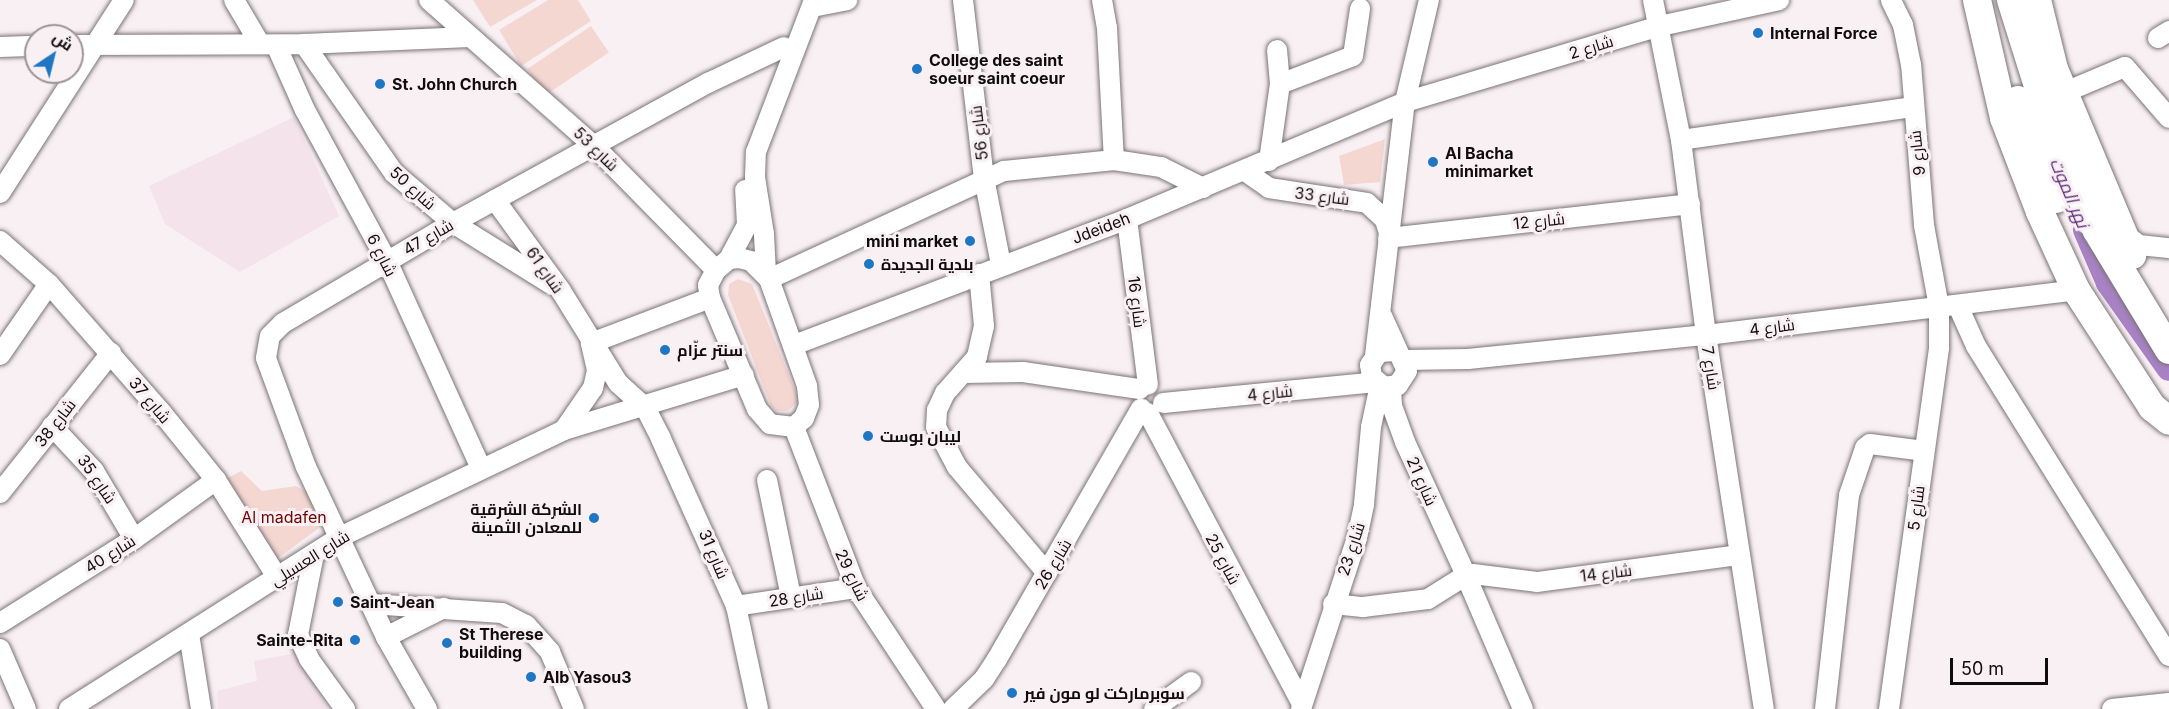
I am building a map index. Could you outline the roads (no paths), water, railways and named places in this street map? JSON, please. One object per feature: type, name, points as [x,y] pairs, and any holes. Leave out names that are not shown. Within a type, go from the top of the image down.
[{"type":"highway","points":[[1977,0],[1992,76],[2016,155],[2152,407],[2169,421]]},
{"type":"highway","points":[[1989,0],[2028,129],[2080,277],[2169,413]]},
{"type":"highway","points":[[2012,0],[2043,106],[2087,212],[2169,350]]},
{"type":"highway","points":[[2037,0],[2063,93],[2116,227],[2169,323]]},
{"type":"street","points":[[84,44],[109,0]]},
{"type":"street","points":[[84,46],[112,20],[124,0]]},
{"type":"street","name":"شارع 6","points":[[234,0],[268,44],[387,261],[481,468]]},
{"type":"street","points":[[809,2],[847,0]]},
{"type":"street","name":"شارع 56","points":[[963,0],[984,178],[1001,265]]},
{"type":"street","points":[[1102,0],[1107,28],[1114,160]]},
{"type":"street","points":[[1380,310],[1407,371],[1383,377],[1380,310],[1405,102],[1429,0]]},
{"type":"street","name":"شارع 7","points":[[1653,0],[1681,140],[1706,335],[1764,709]]},
{"type":"street","name":"شارع 2","points":[[1405,102],[1660,26],[1779,0]]},
{"type":"street","name":"شارع 9","points":[[1891,0],[1907,40],[1924,225],[1948,307]]},
{"type":"street","name":"شارع 53","points":[[435,2],[470,37],[723,264]]},
{"type":"street","points":[[809,2],[756,152],[754,177],[765,234],[767,276],[794,345],[809,405],[804,418],[794,427],[782,428],[763,417],[710,298],[708,285],[747,225],[745,151],[784,47],[809,2]]},
{"type":"street","points":[[1280,84],[1353,56],[1360,9]]},
{"type":"street","points":[[112,20],[119,37],[129,44]]},
{"type":"street","points":[[84,49],[129,44],[304,44],[470,37]]},
{"type":"street","name":"شارع 50","points":[[304,44],[385,163],[453,223],[561,291]]},
{"type":"street","points":[[0,47],[24,46]]},
{"type":"street","name":"شارع 47","points":[[427,709],[386,637],[306,467],[266,352],[270,336],[283,323],[453,223],[708,83],[784,47]]},
{"type":"street","points":[[1269,161],[1280,84],[1276,50]]},
{"type":"street","points":[[2063,93],[2125,67],[2169,118]]},
{"type":"street","points":[[0,192],[59,84]]},
{"type":"street","points":[[0,192],[61,84]]},
{"type":"street","name":"Jdeideh","points":[[794,345],[1127,219],[1405,102]]},
{"type":"street","points":[[1681,140],[1913,107]]},
{"type":"street","points":[[767,276],[984,178],[1024,167],[1114,160],[1161,167],[1203,188]]},
{"type":"street","name":"شارع 33","points":[[1245,171],[1269,188],[1367,203],[1381,215],[1389,235]]},
{"type":"street","name":"شارع 61","points":[[495,200],[561,291],[591,343],[618,383],[645,408]]},
{"type":"street","name":"شارع 12","points":[[1389,235],[1690,204]]},
{"type":"street","name":"شارع 16","points":[[1127,219],[1151,399]]},
{"type":"street","points":[[2116,227],[2139,245],[2169,248]]},
{"type":"street","name":"شارع 37","points":[[0,241],[49,284],[111,353],[216,480],[278,577]]},
{"type":"street","points":[[723,264],[752,261],[767,276]]},
{"type":"street","points":[[979,274],[984,326],[977,357],[951,384],[937,410],[936,427],[957,467],[1047,573]]},
{"type":"street","name":"شارع 4","points":[[963,373],[997,369],[1151,399],[1383,377],[1468,359],[1948,307],[2080,277]]},
{"type":"street","points":[[0,355],[49,284]]},
{"type":"street","points":[[564,430],[593,388],[597,370],[591,343],[710,298]]},
{"type":"street","points":[[1948,307],[1976,346],[2169,656]]},
{"type":"street","name":"شارع 5","points":[[1889,709],[1939,348],[1948,307]]},
{"type":"street","name":"شارع 4","points":[[1383,377],[1385,350],[1401,356],[1468,359]]},
{"type":"street","name":"شارع 38","points":[[0,493],[111,353]]},
{"type":"street","name":"شارع العسيلي","points":[[69,709],[338,538],[564,430],[645,408],[744,375]]},
{"type":"street","name":"شارع 21","points":[[1383,377],[1405,442],[1467,577],[1523,709]]},
{"type":"street","name":"شارع 23","points":[[1301,706],[1332,604],[1362,520],[1371,427],[1383,377]]},
{"type":"street","name":"شارع 26","points":[[953,709],[984,679],[1151,399]]},
{"type":"street","name":"شارع 25","points":[[1151,399],[1301,706]]},
{"type":"street","name":"شارع 31","points":[[645,408],[736,606],[758,709]]},
{"type":"street","name":"شارع 35","points":[[52,426],[94,471],[134,539]]},
{"type":"street","name":"شارع 29","points":[[794,427],[856,588],[936,709]]},
{"type":"street","points":[[1825,709],[1849,495],[1865,448],[1870,444],[1924,451]]},
{"type":"street","name":"شارع 40","points":[[0,623],[134,539],[216,480]]},
{"type":"street","points":[[767,480],[791,597]]},
{"type":"street","points":[[314,554],[298,635],[309,659],[345,709]]},
{"type":"street","name":"شارع 14","points":[[1467,577],[1537,582],[1739,555]]},
{"type":"street","points":[[1332,604],[1363,607],[1428,599],[1467,577]]},
{"type":"street","name":"شارع 28","points":[[736,606],[856,588]]},
{"type":"street","points":[[371,603],[447,606],[502,614],[526,625],[550,652],[574,709]]},
{"type":"street","points":[[386,637],[447,606]]},
{"type":"street","points":[[189,634],[201,709]]},
{"type":"street","points":[[0,649],[26,709]]},
{"type":"street","points":[[1154,709],[1191,681]]},
{"type":"street","points":[[2112,709],[2169,703]]},
{"type":"waterway","name":"نهر الموت","points":[[2085,230],[2108,283],[2169,369]]},
{"type":"place","name":"Internal Force","points":[[1758,33]]},
{"type":"place","name":"College des saint soeur saint coeur","points":[[917,69]]},
{"type":"place","name":"St. John Church","points":[[380,84]]},
{"type":"place","name":"Al Bacha minimarket","points":[[1433,162]]},
{"type":"place","name":"mini market","points":[[970,241]]},
{"type":"place","name":"بلدية الجديدة","points":[[869,264]]},
{"type":"place","name":"سنتر عزّام","points":[[665,350]]},
{"type":"place","name":"ليبان بوست","points":[[868,436]]},
{"type":"place","name":"الشركة الشرقية للمعادن الثمينة","points":[[594,518]]},
{"type":"place","name":"Saint-Jean","points":[[338,602]]},
{"type":"place","name":"Sainte-Rita","points":[[355,640]]},
{"type":"place","name":"St Therese building","points":[[447,643]]},
{"type":"place","name":"Alb Yasou3","points":[[531,677]]},
{"type":"place","name":"سوبرماركت لو مون فير","points":[[1012,693]]},
{"type":"park label","name":"Al madafen","points":[[284,517]]}]
